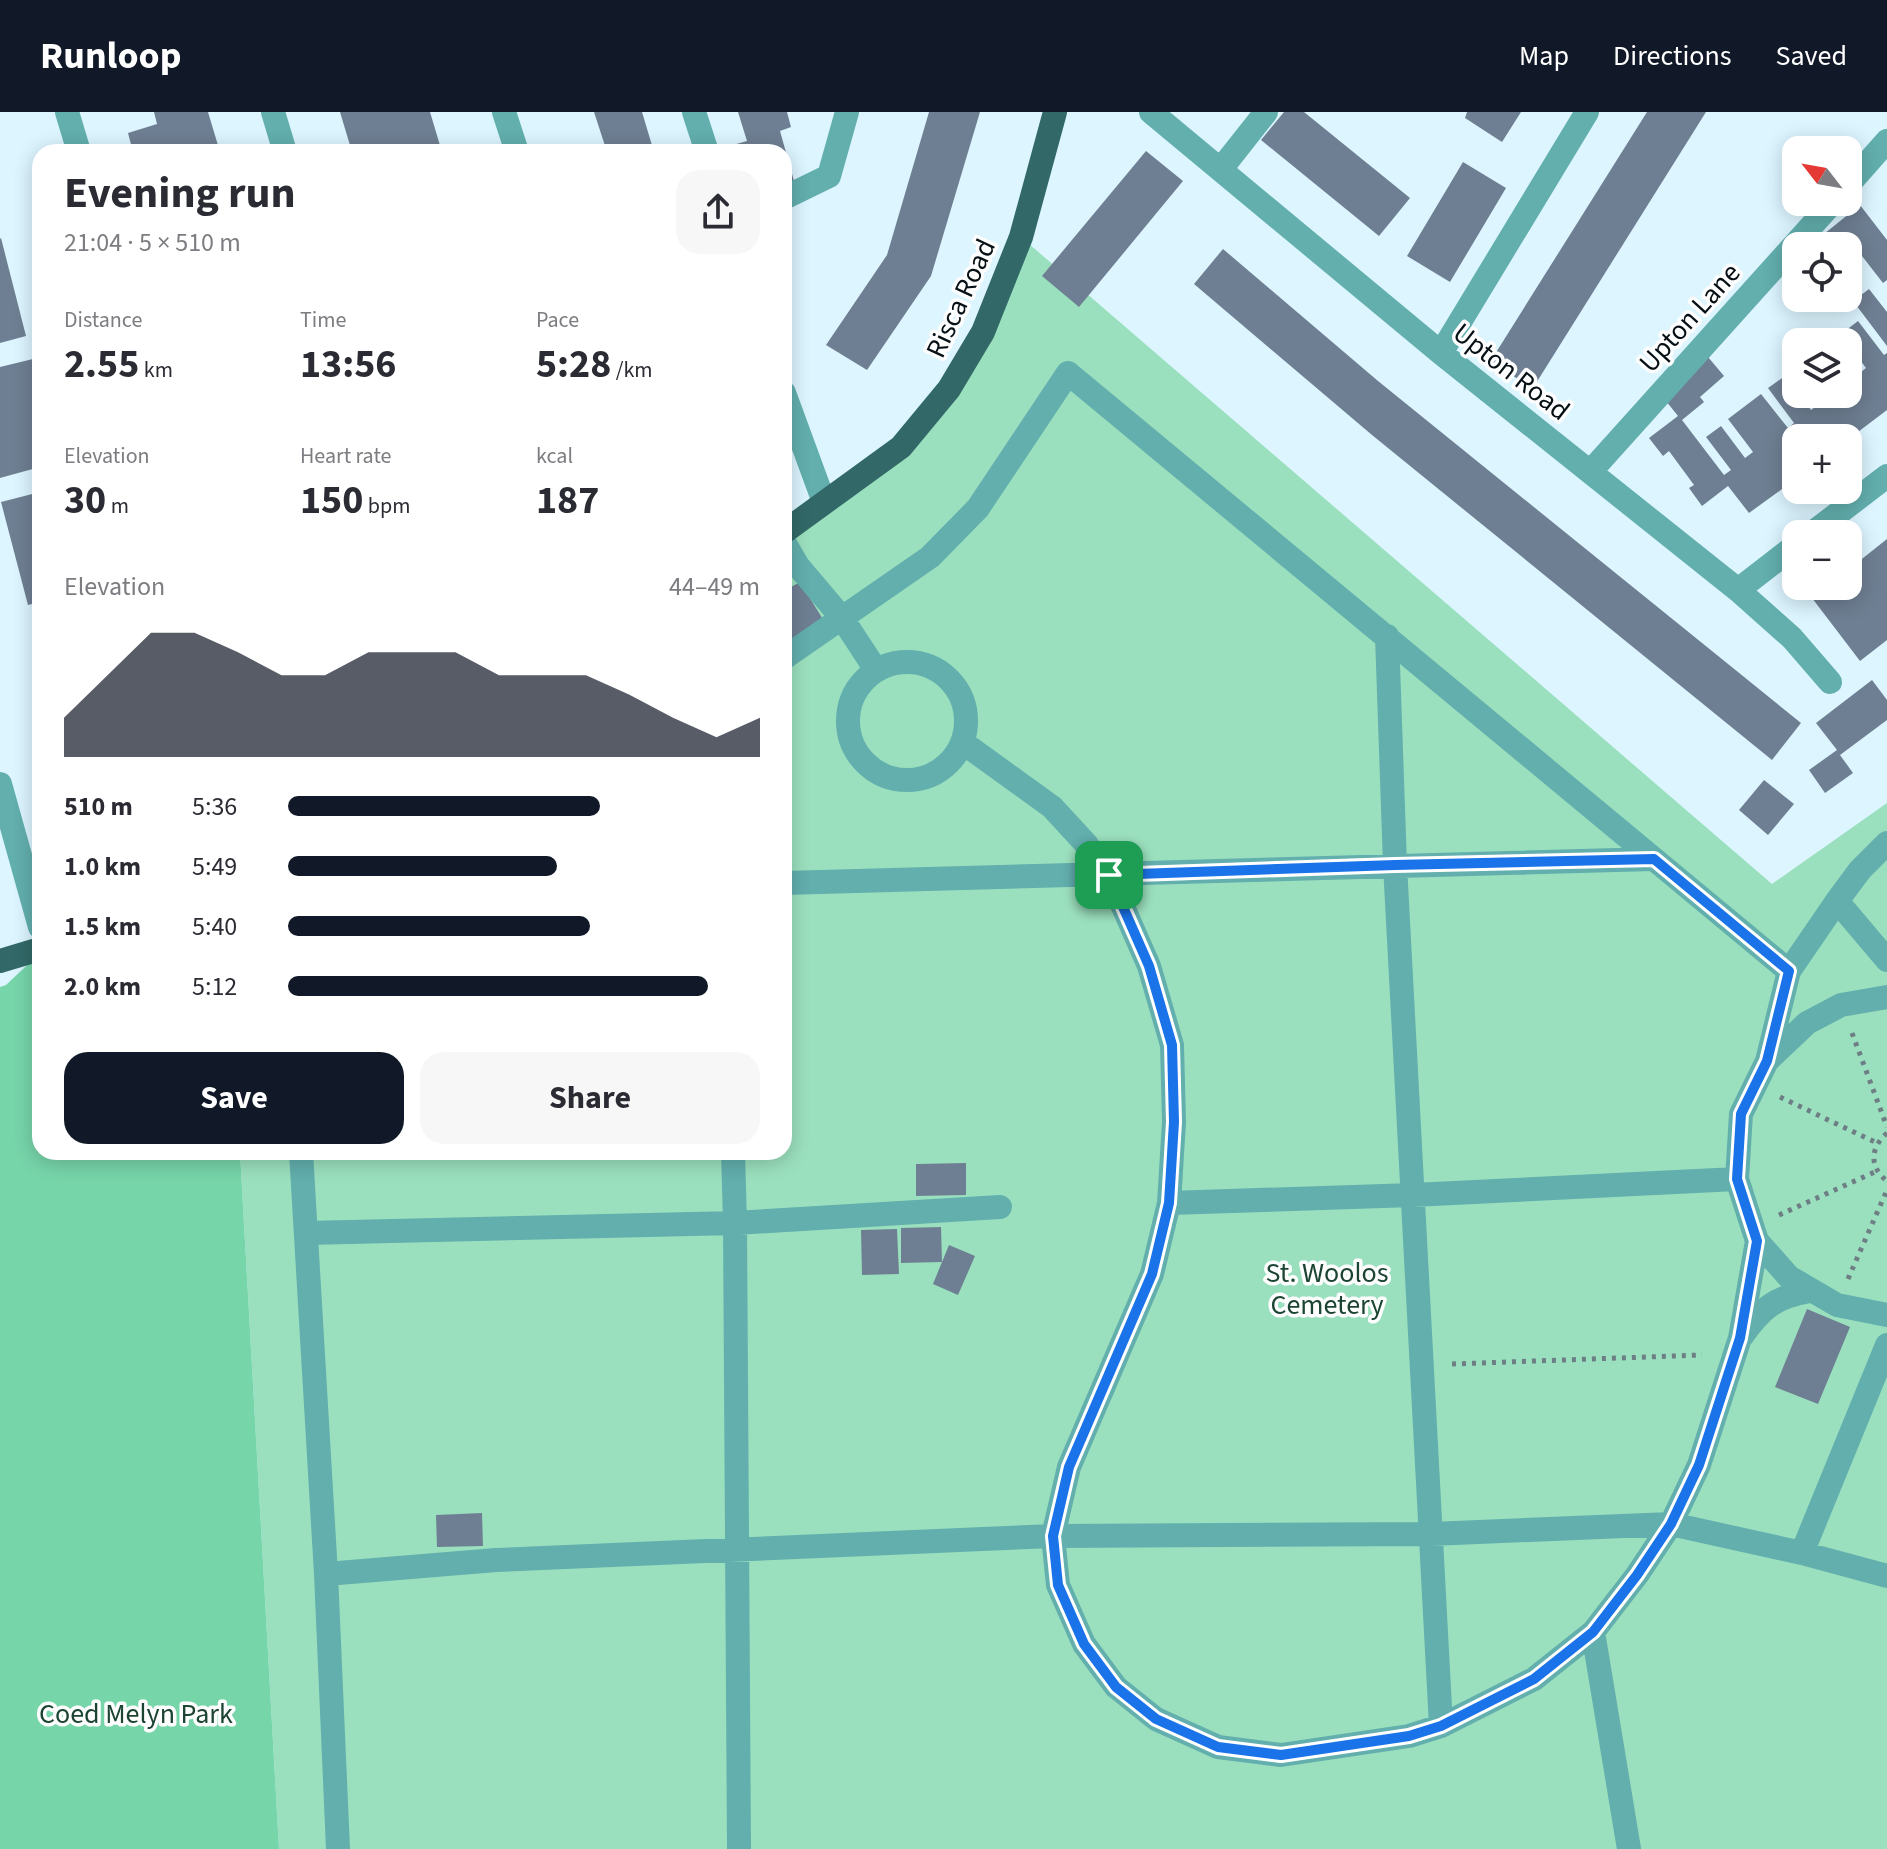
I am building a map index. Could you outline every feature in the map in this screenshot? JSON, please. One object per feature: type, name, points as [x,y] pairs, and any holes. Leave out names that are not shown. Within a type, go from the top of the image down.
[{"type":"main road","name":"Risca Road","points":[[792,526],[901,447],[949,389],[983,332],[1021,237],[1055,112]]},
{"type":"main road","points":[[0,961],[32,951]]},
{"type":"street","points":[[67,112],[77,144]]},
{"type":"street","points":[[273,112],[283,144]]},
{"type":"street","points":[[504,112],[514,144]]},
{"type":"street","points":[[694,112],[704,144]]},
{"type":"street","points":[[792,194],[829,176],[847,112]]},
{"type":"street","name":"Upton Road","points":[[1151,112],[1441,353],[1738,590],[1792,638],[1830,682]]},
{"type":"street","points":[[1221,169],[1266,112]]},
{"type":"street","points":[[1441,353],[1587,112]]},
{"type":"street","points":[[1862,169],[1887,141]]},
{"type":"street","name":"Upton Lane","points":[[1591,471],[1820,216]]},
{"type":"street","points":[[792,652],[930,557],[978,508],[1068,373],[1789,971]]},
{"type":"street","points":[[792,415],[824,502]]},
{"type":"street","points":[[1829,520],[1887,476]]},
{"type":"street","points":[[792,556],[842,618],[876,670]]},
{"type":"street","points":[[1738,590],[1782,556]]},
{"type":"street","points":[[1387,636],[1395,865],[1441,1726]]},
{"type":"street","points":[[913,662],[933,667],[950,679],[963,701],[966,721],[956,755],[941,770],[922,778],[902,780],[882,775],[865,763],[851,742],[848,722],[851,701],[861,683],[876,670],[892,663],[913,662]]},
{"type":"street","points":[[962,742],[1052,807],[1087,845],[1109,875],[1149,966],[1172,1045],[1174,1122],[1169,1203],[1152,1274],[1069,1467],[1053,1536],[1058,1585],[1084,1644],[1116,1687],[1156,1719],[1218,1747],[1281,1755],[1409,1736],[1441,1726],[1534,1679],[1593,1632],[1671,1524],[1699,1465],[1738,1346],[1755,1234]]},
{"type":"street","points":[[0,784],[32,898]]},
{"type":"street","points":[[1887,843],[1860,870],[1789,971],[1767,1061],[1741,1114],[1737,1179],[1755,1234],[1789,1277],[1837,1305],[1887,1315]]},
{"type":"street","points":[[792,883],[1654,859]]},
{"type":"street","points":[[1837,901],[1887,960]]},
{"type":"street","points":[[1767,1061],[1807,1023],[1841,1005],[1887,997]]},
{"type":"street","points":[[301,1160],[326,1574],[338,1849]]},
{"type":"street","points":[[733,1160],[739,1849]]},
{"type":"street","points":[[1169,1203],[1737,1179]]},
{"type":"street","points":[[306,1233],[735,1223],[1000,1207]]},
{"type":"street","points":[[1738,1346],[1759,1312],[1785,1295],[1810,1291]]},
{"type":"street","points":[[1802,1553],[1887,1345]]},
{"type":"street","points":[[326,1574],[496,1560],[1053,1536],[1431,1534],[1671,1524],[1802,1553],[1887,1576]]},
{"type":"street","points":[[1593,1632],[1629,1849]]},
{"type":"path","points":[[1841,1005],[1887,1130],[1877,1143],[1873,1162],[1887,1181]]},
{"type":"path","points":[[1755,1086],[1877,1143]]},
{"type":"path","points":[[1755,1234],[1877,1171]]},
{"type":"path","points":[[1837,1305],[1887,1190]]},
{"type":"path","points":[[1422,1365],[1738,1346]]},
{"type":"green space","name":"St. Woolos Cemetery","points":[[1021,237],[1772,884],[1887,803],[1887,1849],[279,1849],[240,1160],[792,1160],[792,526],[901,447],[949,389]]},
{"type":"green space","name":"Coed Melyn Park","points":[[32,961],[32,1160],[240,1160],[279,1849],[0,1849],[0,987]]},
{"type":"building","points":[[154,112],[208,112],[218,144],[131,144],[128,133],[157,124]]},
{"type":"building","points":[[340,112],[430,112],[440,144],[350,144]]},
{"type":"building","points":[[594,112],[642,112],[652,144],[604,144]]},
{"type":"building","points":[[738,112],[787,112],[791,127],[780,131],[784,144],[736,144],[747,141]]},
{"type":"building","points":[[929,112],[980,112],[931,276],[867,370],[826,345],[887,255]]},
{"type":"building","points":[[1284,112],[1304,112],[1410,198],[1379,236],[1261,140]]},
{"type":"building","points":[[1467,112],[1521,112],[1502,142],[1465,118]]},
{"type":"building","points":[[1647,112],[1706,112],[1533,388],[1490,362]]},
{"type":"building","points":[[1146,151],[1183,181],[1079,307],[1042,276]]},
{"type":"building","points":[[1463,162],[1506,188],[1450,282],[1407,256]]},
{"type":"building","points":[[1862,208],[1887,240],[1887,280],[1883,283],[1862,256],[1862,232],[1826,232],[1846,216],[1862,216]]},
{"type":"building","points":[[0,239],[26,336],[0,343]]},
{"type":"building","points":[[1223,249],[1378,381],[1801,723],[1772,760],[1372,435],[1194,284]]},
{"type":"building","points":[[1869,289],[1887,312],[1887,346],[1861,312],[1862,294]]},
{"type":"building","points":[[1858,321],[1884,355],[1887,353],[1887,410],[1862,429],[1862,424],[1793,424],[1783,408],[1862,408],[1862,371],[1866,368],[1862,363],[1862,328],[1849,328]]},
{"type":"building","points":[[1708,357],[1724,376],[1700,397],[1704,402],[1682,420],[1724,475],[1731,470],[1706,437],[1721,426],[1745,458],[1753,452],[1728,419],[1761,394],[1785,424],[1782,424],[1782,489],[1749,513],[1728,486],[1702,506],[1689,488],[1694,485],[1669,451],[1663,456],[1649,438],[1678,416],[1662,396]]},
{"type":"building","points":[[32,359],[32,469],[0,478],[0,367]]},
{"type":"building","points":[[1782,378],[1782,407],[1768,388]]},
{"type":"building","points":[[32,494],[32,604],[28,605],[1,502]]},
{"type":"building","points":[[1887,539],[1887,640],[1860,661],[1814,600],[1862,600],[1862,559]]},
{"type":"building","points":[[800,582],[824,621],[792,641],[792,586]]},
{"type":"building","points":[[1872,680],[1887,700],[1887,720],[1840,755],[1853,773],[1825,793],[1809,770],[1837,750],[1816,723]]},
{"type":"building","points":[[1764,780],[1794,804],[1768,835],[1739,810]]},
{"type":"building","points":[[966,1163],[966,1195],[916,1196],[916,1164]]},
{"type":"building","points":[[941,1227],[942,1262],[901,1263],[901,1228]]},
{"type":"building","points":[[897,1229],[899,1274],[862,1275],[861,1230]]},
{"type":"building","points":[[949,1245],[975,1256],[958,1295],[933,1284]]},
{"type":"building","points":[[1807,1309],[1850,1327],[1818,1404],[1775,1387]]},
{"type":"building","points":[[482,1513],[483,1546],[437,1547],[436,1515]]},
{"type":"route","points":[[1654,859],[1789,971],[1767,1061],[1741,1114],[1737,1179],[1757,1241],[1740,1338],[1699,1465],[1671,1524],[1593,1632],[1534,1679],[1441,1726],[1409,1736],[1281,1755],[1218,1747],[1156,1719],[1116,1687],[1084,1644],[1058,1585],[1053,1536],[1069,1467],[1152,1274],[1169,1203],[1174,1122],[1172,1045],[1149,966],[1109,875],[1654,859]]}]
